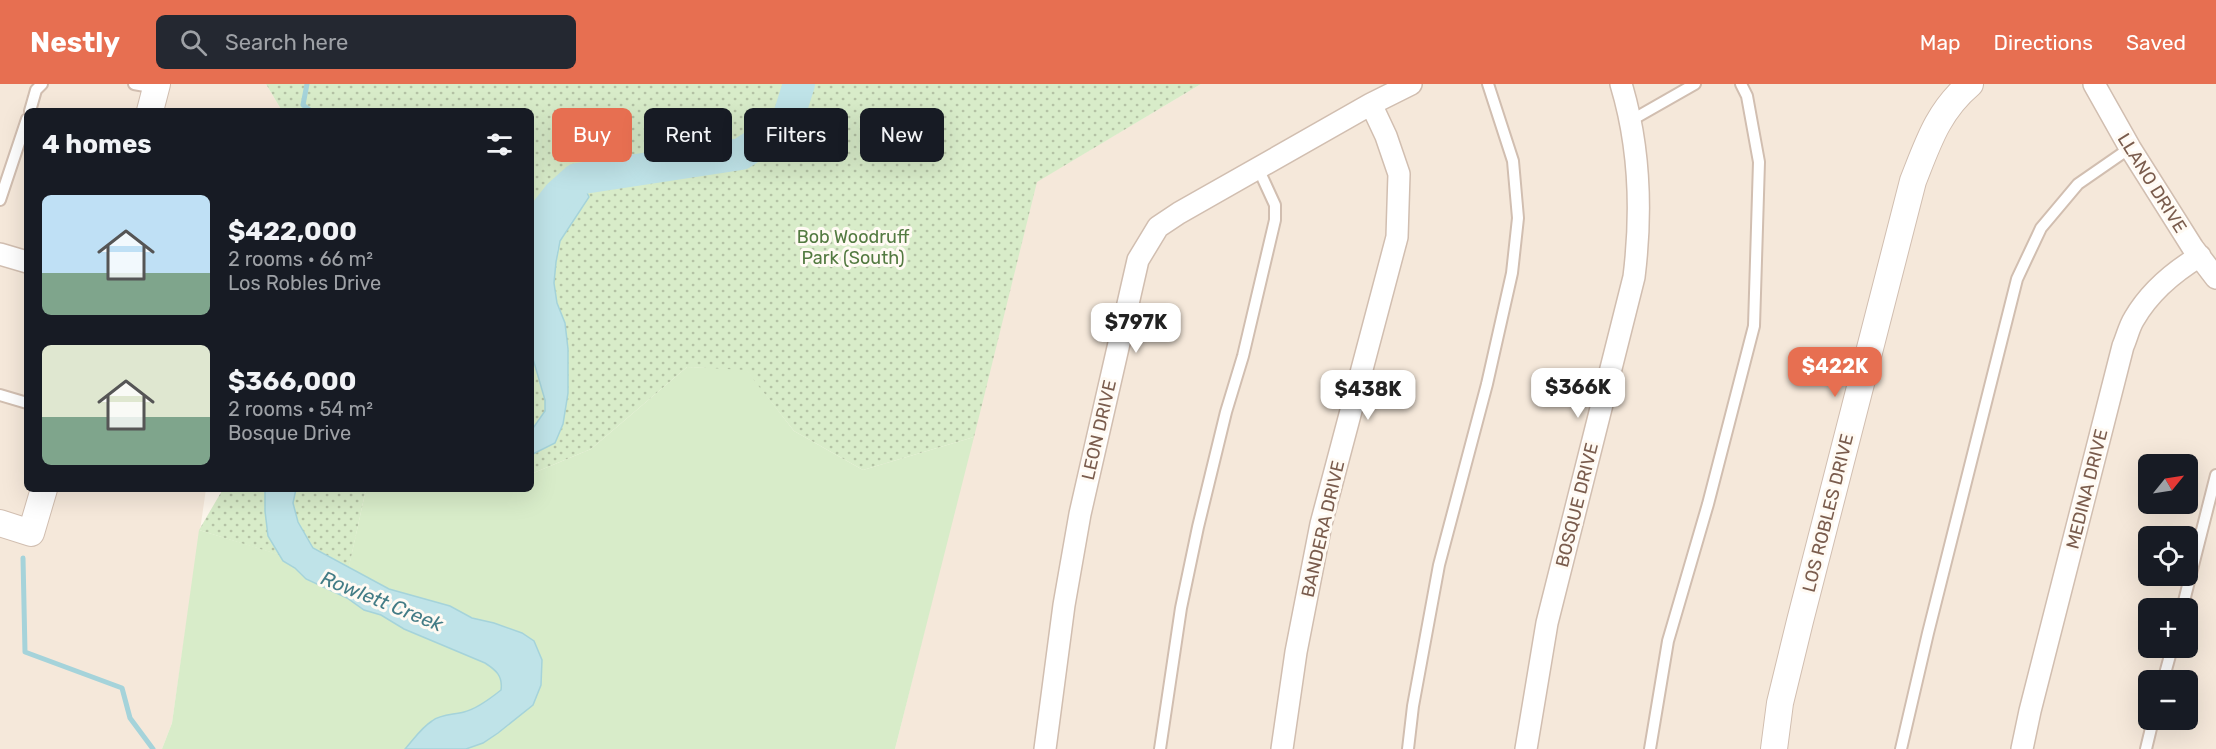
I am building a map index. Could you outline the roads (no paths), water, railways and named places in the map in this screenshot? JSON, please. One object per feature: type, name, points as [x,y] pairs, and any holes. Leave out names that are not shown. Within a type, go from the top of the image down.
[{"type":"street","name":"LEON DRIVE","points":[[1045,749],[1064,606],[1080,514],[1138,260],[1158,227],[1371,104],[1412,84]]},
{"type":"street","name":"BOSQUE DRIVE","points":[[1526,749],[1546,623],[1634,276],[1639,236],[1638,178],[1630,121],[1621,84]]},
{"type":"street","name":"LOS ROBLES DRIVE","points":[[1774,749],[1780,703],[1800,621],[1913,181],[1936,124],[1954,98],[1970,84]]},
{"type":"street","name":"LLANO DRIVE","points":[[2094,84],[2130,148],[2193,248],[2216,278]]},
{"type":"street","name":"BANDERA DRIVE","points":[[1282,749],[1296,652],[1321,524],[1397,237],[1399,174],[1386,136],[1371,104]]},
{"type":"street","points":[[0,254],[24,261]]},
{"type":"street","name":"MEDINA DRIVE","points":[[2022,749],[2123,346],[2134,319],[2152,295],[2180,267],[2200,256]]},
{"type":"street","points":[[0,523],[31,533],[43,492]]},
{"type":"lane","points":[[31,108],[36,90],[42,84]]},
{"type":"lane","points":[[1408,749],[1413,706],[1439,565],[1487,384],[1512,273],[1518,218],[1513,161],[1488,84]]},
{"type":"lane","points":[[1630,121],[1695,84]]},
{"type":"lane","points":[[1650,749],[1668,641],[1708,504],[1754,326],[1759,162],[1747,96],[1741,84]]},
{"type":"lane","points":[[0,200],[24,128]]},
{"type":"lane","points":[[1901,749],[1928,633],[2018,279],[2041,228],[2078,184],[2130,148]]},
{"type":"lane","points":[[1161,749],[1181,608],[1198,527],[1226,412],[1243,356],[1275,220],[1275,205],[1258,168]]},
{"type":"lane","points":[[0,395],[24,402]]},
{"type":"lane","points":[[2185,598],[2216,475]]},
{"type":"lane","points":[[2146,749],[2151,730]]},
{"type":"water","points":[[576,170],[589,197],[560,241],[556,262],[554,283],[557,303],[565,323],[568,349],[568,393],[563,424],[555,443],[534,454],[534,427],[545,411],[545,400],[534,362],[534,230],[538,207],[557,184]]},
{"type":"water","points":[[265,492],[295,492],[293,503],[298,522],[313,548],[389,589],[450,606],[472,618],[522,633],[534,641],[542,660],[541,685],[533,705],[483,743],[466,749],[405,749],[421,730],[436,719],[469,711],[501,690],[500,677],[485,663],[404,629],[381,615],[364,610],[347,598],[306,579],[295,568],[283,561],[268,536]]},
{"type":"waterway","points":[[307,84],[303,105],[307,108]]},
{"type":"waterway","name":"Rowlett Creek","points":[[534,278],[542,246],[544,214],[558,196],[577,179],[741,154],[786,125],[799,84]]},
{"type":"waterway","points":[[23,558],[25,652],[122,688],[130,718],[153,749]]},
{"type":"park label","name":"Bob Woodruff Park (South)","points":[[853,247]]}]
